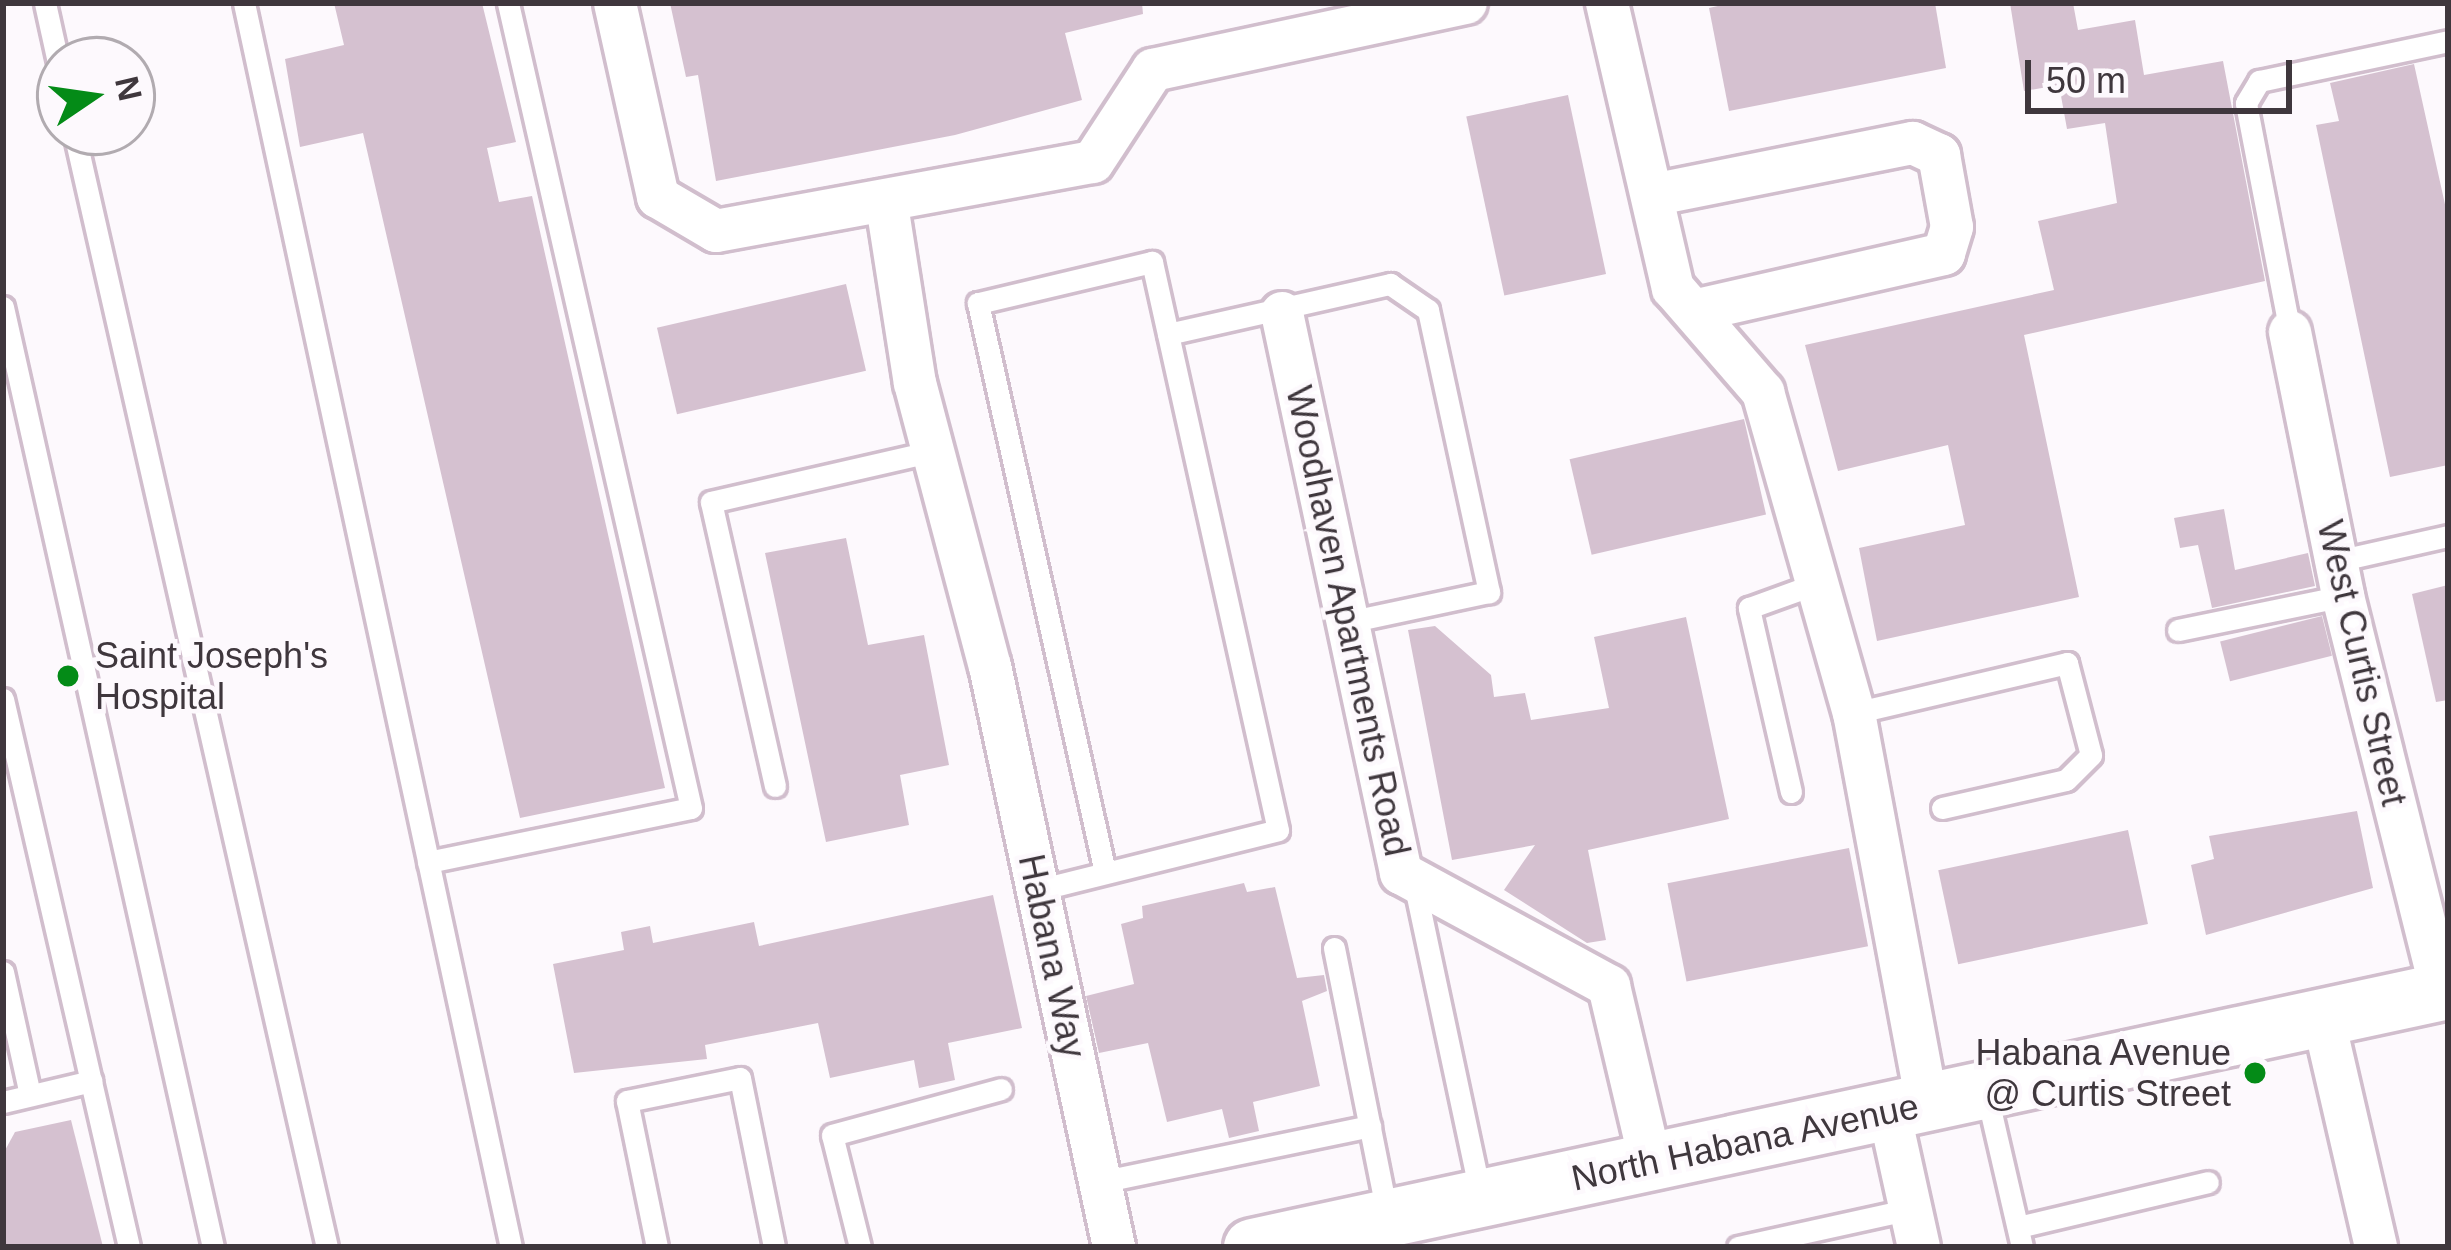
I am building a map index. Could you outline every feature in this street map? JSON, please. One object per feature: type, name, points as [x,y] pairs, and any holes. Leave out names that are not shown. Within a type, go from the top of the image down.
[{"type":"street","points":[[615,3],[658,197],[716,232],[887,205],[1093,162],[1153,70],[1466,3]]},
{"type":"street","points":[[1607,3],[1673,288],[1763,392],[1854,713],[1908,1107],[1915,1228]]},
{"type":"street","points":[[1652,195],[1913,143],[1939,155],[1952,227],[1944,254],[1693,311]]},
{"type":"street","name":"Habana Way","points":[[887,205],[933,451],[990,666],[1114,1247]]},
{"type":"street","name":"Woodhaven Apartments Road","points":[[1282,313],[1402,874],[1609,986],[1651,1163]]},
{"type":"street","name":"West Curtis Street","points":[[2290,332],[2340,579],[2445,991]]},
{"type":"street","name":"North Habana Avenue","points":[[1252,1247],[1392,1233],[1481,1199],[2445,991]]},
{"type":"street","points":[[2323,1017],[2376,1247]]},
{"type":"lane","points":[[44,3],[52,36]]},
{"type":"lane","points":[[244,3],[511,1247]]},
{"type":"lane","points":[[428,862],[691,808],[508,3]]},
{"type":"lane","points":[[2290,332],[2246,103],[2259,81],[2448,41]]},
{"type":"lane","points":[[79,156],[327,1247]]},
{"type":"lane","points":[[1038,890],[1278,830],[1152,262],[978,303],[1106,872]]},
{"type":"lane","points":[[1168,334],[1282,313],[1390,284],[1428,310],[1489,592],[1348,622]]},
{"type":"lane","points":[[3,307],[213,1247]]},
{"type":"lane","points":[[775,786],[711,502],[933,451]]},
{"type":"lane","points":[[2178,631],[2340,579],[2448,536]]},
{"type":"lane","points":[[1791,792],[1749,608],[1818,583]]},
{"type":"lane","points":[[1854,713],[2067,663],[2091,755],[2066,780],[1942,808]]},
{"type":"lane","points":[[3,699],[129,1247]]},
{"type":"lane","points":[[3,791],[25,807]]},
{"type":"lane","points":[[1414,881],[1481,1199]]},
{"type":"lane","points":[[1334,948],[1392,1233]]},
{"type":"lane","points":[[3,972],[30,1096]]},
{"type":"lane","points":[[657,1247],[627,1101],[740,1078],[774,1247]]},
{"type":"lane","points":[[3,1102],[92,1081]]},
{"type":"lane","points":[[860,1247],[832,1135],[1001,1089]]},
{"type":"lane","points":[[1986,1090],[2020,1237],[2208,1181]]},
{"type":"lane","points":[[1100,1182],[1370,1126]]},
{"type":"lane","points":[[1738,1247],[1915,1228]]},
{"type":"building","points":[[334,3],[482,3],[516,142],[487,148],[499,202],[532,196],[665,788],[520,818],[363,133],[300,147],[285,59],[344,45]]},
{"type":"building","points":[[670,3],[1142,3],[1143,14],[1065,33],[1082,100],[955,135],[716,181],[698,75],[686,77]]},
{"type":"building","points":[[1731,3],[1935,3],[1946,68],[1729,111],[1709,8]]},
{"type":"building","points":[[2010,3],[2073,3],[2078,30],[2135,20],[2144,75],[2223,61],[2265,281],[2024,335],[2079,597],[1877,641],[1859,548],[1965,525],[1948,445],[1838,471],[1805,345],[2054,290],[2038,221],[2117,203],[2105,123],[2067,129],[2059,85],[2024,91]]},
{"type":"building","points":[[2414,64],[2448,218],[2448,465],[2390,477],[2316,125],[2339,121],[2330,83]]},
{"type":"building","points":[[1568,95],[1606,274],[1504,296],[1466,117]]},
{"type":"building","points":[[846,284],[866,371],[677,414],[657,328]]},
{"type":"building","points":[[1744,419],[1766,514],[1592,555],[1570,459]]},
{"type":"building","points":[[2224,509],[2235,570],[2308,553],[2315,586],[2212,608],[2198,545],[2180,548],[2174,518]]},
{"type":"building","points":[[846,538],[868,645],[924,635],[949,765],[900,775],[909,825],[826,842],[765,553]]},
{"type":"building","points":[[2448,585],[2448,700],[2436,702],[2412,594]]},
{"type":"building","points":[[2322,616],[2332,656],[2230,681],[2220,641]]},
{"type":"building","points":[[1686,617],[1729,819],[1588,850],[1606,940],[1587,943],[1504,890],[1535,845],[1452,860],[1408,630],[1435,626],[1491,675],[1494,697],[1525,693],[1531,720],[1609,708],[1594,637]]},
{"type":"building","points":[[2357,811],[2373,888],[2206,935],[2191,865],[2214,859],[2209,836]]},
{"type":"building","points":[[2128,830],[2148,924],[1958,964],[1938,870]]},
{"type":"building","points":[[1849,848],[1868,946],[1686,981],[1667,883]]},
{"type":"building","points":[[1244,883],[1247,892],[1275,887],[1297,978],[1324,975],[1327,991],[1302,1001],[1320,1086],[1253,1102],[1259,1131],[1229,1138],[1222,1109],[1167,1122],[1148,1043],[1099,1053],[1086,996],[1134,984],[1121,924],[1143,918],[1142,906]]},
{"type":"building","points":[[993,895],[1022,1028],[948,1043],[955,1080],[919,1088],[914,1060],[830,1078],[818,1023],[705,1045],[707,1059],[574,1073],[553,964],[624,950],[621,932],[650,926],[653,943],[754,922],[759,946]]},
{"type":"building","points":[[71,1120],[103,1247],[3,1247],[3,1154],[15,1132]]},
{"type":"place","name":"Saint Joseph's Hospital","points":[[68,676]]},
{"type":"place","name":"Habana Avenue @ Curtis Street","points":[[2255,1073]]}]
